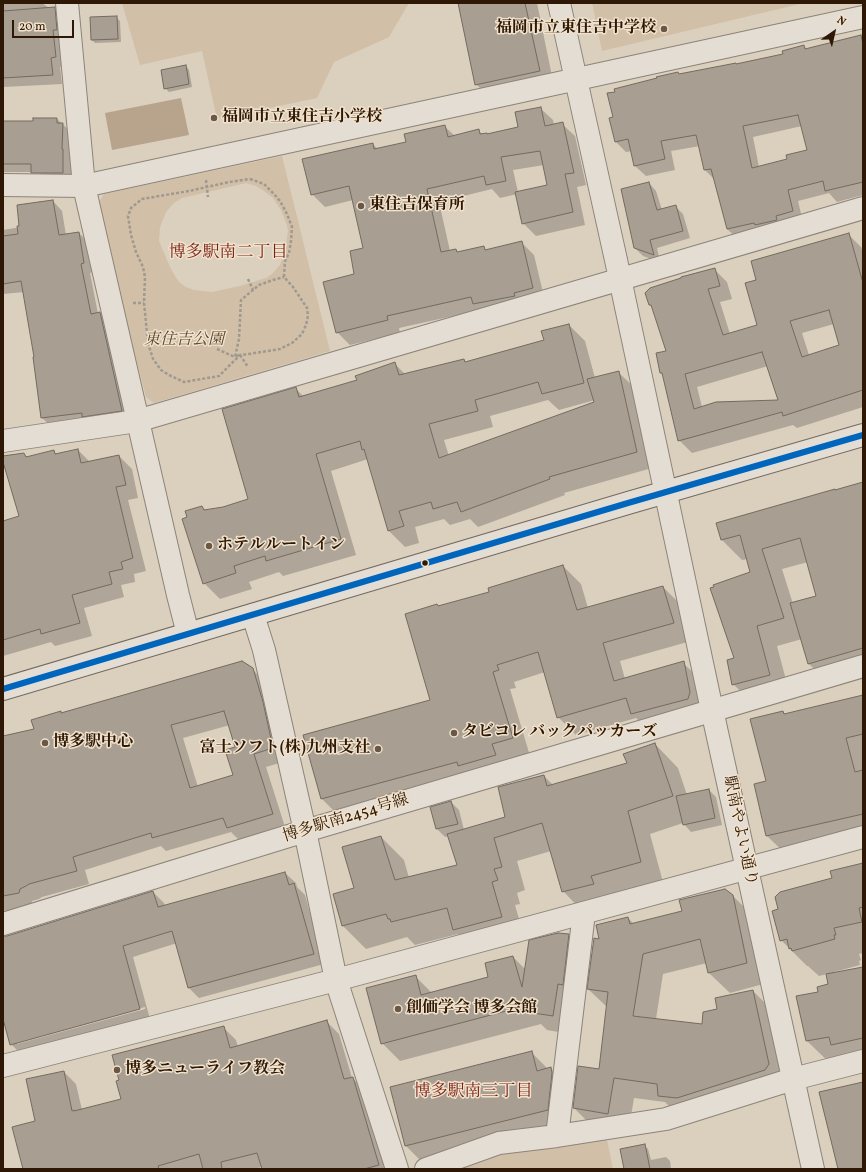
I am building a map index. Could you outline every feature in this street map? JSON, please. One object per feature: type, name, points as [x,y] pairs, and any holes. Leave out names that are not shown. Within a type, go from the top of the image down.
[{"type":"street","points":[[67,3],[84,186],[137,421],[188,634]]},
{"type":"street","name":"駅南やよい通り","points":[[559,3],[813,1169]]},
{"type":"street","points":[[3,185],[84,186],[863,17]]},
{"type":"street","points":[[3,441],[137,421],[863,208]]},
{"type":"street","points":[[3,689],[863,435]]},
{"type":"street","points":[[253,615],[264,650],[305,831],[336,980],[397,1169]]},
{"type":"street","name":"博多駅南2454号線","points":[[3,924],[305,831],[863,666]]},
{"type":"street","points":[[3,1066],[336,980],[863,837]]},
{"type":"street","points":[[557,1136],[584,913]]},
{"type":"street","points":[[426,1169],[499,1143],[557,1136],[666,1119],[793,1079],[863,1061]]},
{"type":"path","points":[[217,350],[235,357],[240,355],[280,349],[292,343],[302,334],[308,316],[307,308],[293,287],[284,277],[285,261],[289,253],[292,227],[287,214],[280,201],[264,184],[250,179],[142,199],[131,208],[128,216],[131,235],[136,252],[143,267],[145,277],[144,303],[148,343],[152,359],[162,370],[184,382],[219,376],[240,355]]},
{"type":"path","points":[[207,186],[208,197]]},
{"type":"path","points":[[235,357],[239,338],[241,300],[259,285],[284,277]]},
{"type":"path","points":[[248,280],[253,290]]},
{"type":"green space","points":[[122,3],[409,3],[389,37],[334,62],[317,98],[217,119],[202,51],[140,65]]},
{"type":"green space","name":"福岡市立東住吉中学校","points":[[592,3],[804,3],[602,51]]},
{"type":"green space","name":"東住吉公園","points":[[282,156],[330,351],[154,403],[146,397],[124,314],[99,202],[104,194]],"holes":[[[246,183],[256,186],[273,198],[281,210],[287,225],[288,231],[285,252],[280,265],[266,278],[240,286],[212,292],[194,290],[179,282],[170,267],[159,241],[160,227],[166,212],[174,203],[182,198]]]},
{"type":"green space","points":[[607,1140],[613,1169],[456,1169],[501,1152]]},
{"type":"shaded area","points":[[181,98],[189,135],[112,150],[105,113]]},
{"type":"building","points":[[458,3],[525,3],[540,71],[475,85]]},
{"type":"building","points":[[55,7],[57,30],[53,30],[56,57],[51,58],[53,75],[3,78],[3,11]]},
{"type":"building","points":[[117,16],[118,39],[91,40],[90,17]]},
{"type":"building","points":[[861,35],[863,44],[863,182],[825,191],[823,181],[788,190],[793,211],[776,216],[777,220],[727,229],[711,169],[704,170],[696,135],[661,141],[665,159],[634,166],[628,139],[615,142],[609,118],[613,117],[607,93],[615,92],[614,89],[678,72],[679,74],[783,54],[782,51],[804,45],[805,49]],"holes":[[[798,115],[807,150],[786,155],[787,159],[752,168],[743,126]]]},
{"type":"building","points":[[186,65],[189,84],[164,89],[161,70]]},
{"type":"building","points":[[541,107],[545,126],[563,122],[574,173],[565,174],[573,212],[522,224],[515,192],[547,185],[540,151],[501,157],[506,181],[486,185],[484,176],[427,189],[441,252],[456,249],[457,252],[484,246],[485,250],[522,241],[533,288],[514,293],[515,296],[473,304],[471,297],[387,316],[388,320],[336,333],[323,282],[354,274],[350,251],[363,248],[349,186],[311,195],[302,159],[373,143],[374,149],[406,142],[404,134],[445,125],[448,137],[479,129],[480,134],[487,134],[518,127],[515,112]]},
{"type":"building","points":[[33,118],[57,118],[57,123],[63,123],[63,173],[31,173],[31,164],[3,164],[3,121],[33,121]]},
{"type":"building","points":[[649,182],[657,210],[676,205],[683,231],[650,240],[654,255],[634,248],[621,189]]},
{"type":"building","points":[[53,200],[59,235],[79,232],[84,263],[81,264],[91,314],[100,312],[122,411],[82,417],[82,413],[41,418],[34,357],[21,281],[3,284],[3,236],[18,234],[17,226],[19,226],[17,205]]},
{"type":"building","points":[[849,233],[863,283],[863,390],[783,416],[782,412],[678,441],[656,353],[666,351],[651,305],[649,305],[645,293],[650,288],[681,277],[715,268],[720,286],[708,289],[723,335],[757,325],[745,283],[756,280],[751,261]],"holes":[[[829,310],[839,345],[802,357],[790,321]],[[762,352],[778,400],[716,402],[694,409],[685,374]]]},
{"type":"building","points":[[569,324],[584,383],[542,394],[538,382],[475,400],[478,411],[429,424],[439,458],[594,402],[587,379],[619,371],[637,452],[549,477],[550,479],[461,512],[457,502],[433,509],[431,502],[399,511],[404,526],[388,531],[364,449],[362,450],[360,441],[316,454],[341,539],[266,561],[265,556],[234,566],[236,573],[203,584],[182,519],[187,517],[185,511],[202,506],[204,510],[223,507],[248,499],[222,409],[296,387],[299,397],[357,380],[355,376],[395,362],[399,375],[464,359],[465,362],[544,340],[541,331]]},
{"type":"building","points":[[78,449],[81,463],[119,455],[126,485],[116,487],[133,558],[121,562],[123,569],[109,572],[112,584],[72,595],[80,623],[41,634],[40,629],[3,640],[3,521],[19,516],[3,462],[3,456],[24,453],[26,457],[54,450],[55,454]]},
{"type":"building","points":[[863,482],[863,648],[808,664],[790,603],[816,596],[800,538],[762,549],[784,618],[757,626],[770,675],[732,685],[727,660],[734,658],[710,588],[714,587],[713,585],[750,572],[740,535],[721,540],[716,523]]},
{"type":"building","points":[[563,565],[577,610],[663,586],[674,623],[603,643],[614,681],[684,661],[690,692],[688,699],[631,714],[626,698],[557,718],[538,652],[497,665],[499,670],[493,672],[513,738],[492,744],[496,755],[458,766],[457,762],[321,799],[303,735],[430,700],[405,614],[437,604],[438,606],[489,592],[488,588]]},
{"type":"building","points":[[242,661],[253,668],[263,702],[273,748],[254,754],[273,814],[227,828],[223,818],[152,838],[151,833],[73,857],[77,871],[29,884],[20,889],[19,893],[3,896],[3,736],[34,729],[31,720],[61,711],[61,713]],"holes":[[[224,711],[235,747],[225,750],[233,775],[190,788],[171,725]]]},
{"type":"building","points":[[863,695],[863,734],[846,738],[855,772],[863,770],[863,814],[766,836],[754,784],[766,781],[750,719],[783,711],[784,714]]},
{"type":"building","points":[[655,743],[673,796],[628,811],[641,862],[591,876],[594,884],[562,892],[542,823],[494,838],[502,867],[494,869],[498,880],[492,882],[502,917],[453,930],[447,908],[391,922],[386,914],[342,926],[333,894],[354,888],[342,847],[381,836],[395,880],[457,865],[447,834],[505,817],[498,787],[544,775],[547,786],[627,763],[623,754]]},
{"type":"building","points":[[709,789],[715,818],[683,825],[676,796]]},
{"type":"building","points":[[451,801],[458,824],[436,829],[430,807]]},
{"type":"building","points":[[863,863],[863,907],[859,908],[862,922],[834,928],[836,935],[834,935],[835,939],[792,951],[791,948],[789,949],[787,939],[780,941],[772,911],[778,909],[775,897],[780,892],[832,878],[830,871]]},
{"type":"building","points":[[285,872],[289,885],[294,883],[314,954],[188,988],[172,931],[123,946],[140,1009],[10,1045],[3,1019],[3,936],[153,891],[158,907]]},
{"type":"building","points":[[725,889],[733,895],[747,963],[708,973],[700,939],[643,954],[633,1016],[702,1024],[703,1012],[717,1009],[715,998],[753,990],[769,1064],[765,1070],[677,1098],[658,1096],[657,1084],[614,1078],[608,1114],[573,1108],[578,1066],[599,1069],[608,992],[587,989],[594,938],[599,939],[596,925],[628,917],[630,924],[682,911],[679,900]]},
{"type":"building","points":[[558,933],[569,934],[563,985],[558,984],[553,1016],[527,1012],[525,1006],[381,1044],[366,988],[416,975],[421,995],[488,977],[485,963],[513,956],[522,987],[529,940]]},
{"type":"building","points":[[863,967],[863,1038],[831,1045],[829,1037],[806,1041],[796,996],[818,992],[817,987],[828,984],[826,974]]},
{"type":"building","points":[[327,1020],[344,1079],[353,1077],[379,1165],[364,1169],[262,1169],[257,1153],[221,1162],[222,1169],[203,1169],[199,1154],[158,1166],[159,1169],[23,1169],[12,1127],[35,1121],[26,1079],[64,1071],[72,1111],[74,1111],[121,1099],[116,1081],[119,1080],[112,1055],[224,1026],[230,1048]]},
{"type":"building","points":[[532,1051],[537,1071],[551,1067],[552,1073],[548,1110],[405,1146],[390,1087]]},
{"type":"building","points":[[863,1082],[863,1169],[838,1169],[819,1092]]},
{"type":"building","points":[[645,1144],[650,1169],[624,1169],[620,1149]]},
{"type":"transit line","points":[[3,689],[628,503],[863,435]]},
{"type":"place","name":"福岡市立東住吉中学校","points":[[664,29]]},
{"type":"place","name":"福岡市立東住吉小学校","points":[[214,118]]},
{"type":"place","name":"東住吉保育所","points":[[361,206]]},
{"type":"place","name":"ホテルルートイン","points":[[209,546]]},
{"type":"place","name":"タビコレ バックパッカーズ","points":[[454,733]]},
{"type":"place","name":"博多駅中心","points":[[45,743]]},
{"type":"place","name":"富士ソフト(株)九州支社","points":[[378,749]]},
{"type":"place","name":"創価学会 博多会館","points":[[398,1009]]},
{"type":"place","name":"博多ニューライフ教会","points":[[117,1070]]},
{"type":"district","name":"博多駅南二丁目","points":[[228,254]]},
{"type":"district","name":"博多駅南三丁目","points":[[473,1093]]}]
